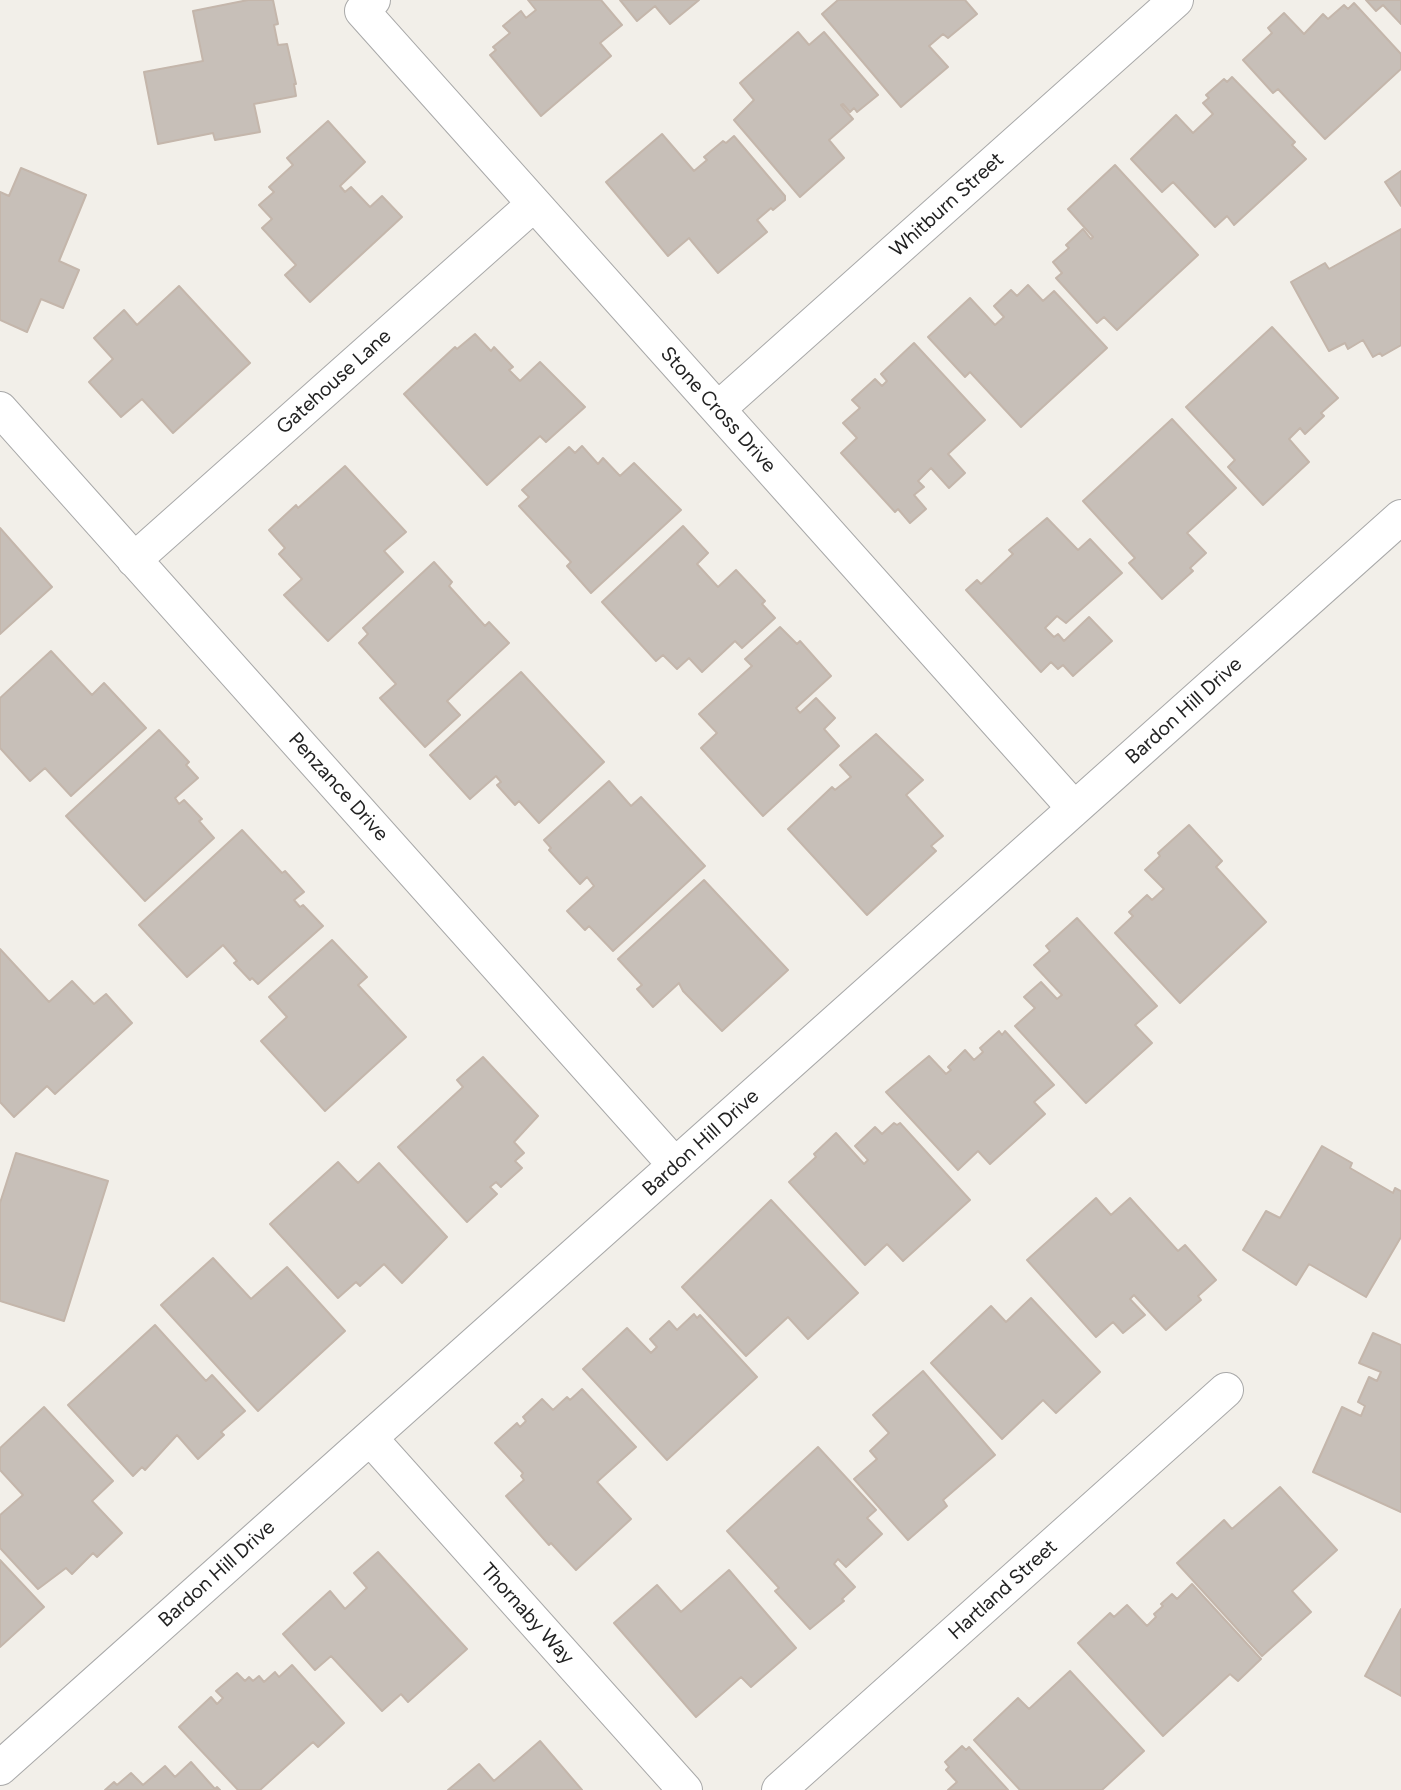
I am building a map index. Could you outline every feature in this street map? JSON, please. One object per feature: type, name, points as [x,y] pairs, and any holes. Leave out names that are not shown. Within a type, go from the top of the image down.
[{"type":"street","name":"Whitburn Street","points":[[718,409],[1176,0]]},
{"type":"street","name":"Stone Cross Drive","points":[[368,5],[534,204],[1074,808]]},
{"type":"street","name":"Gatehouse Lane","points":[[134,560],[534,204]]},
{"type":"street","name":"Penzance Drive","points":[[0,409],[675,1165]]},
{"type":"street","name":"Bardon Hill Drive","points":[[0,1768],[1401,517]]},
{"type":"street","name":"Hartland Street","points":[[779,1790],[1226,1390]]},
{"type":"street","name":"Thornaby Way","points":[[370,1438],[685,1790]]},
{"type":"building","points":[[248,0],[273,0],[278,45],[287,44],[296,96],[254,104],[260,132],[215,140],[213,133],[158,144],[144,72],[203,61],[193,11]]},
{"type":"building","points":[[528,0],[601,0],[622,25],[600,43],[611,56],[541,116],[490,55],[496,50],[493,47],[510,33],[503,26],[521,11],[526,18],[536,10]]},
{"type":"building","points":[[620,0],[699,0],[670,24],[655,6],[637,21]]},
{"type":"building","points":[[838,0],[965,0],[977,14],[948,38],[943,34],[929,46],[948,67],[901,107],[822,14]]},
{"type":"building","points":[[1366,0],[1401,0],[1401,24],[1383,5],[1376,11]]},
{"type":"building","points":[[1354,3],[1401,54],[1401,69],[1325,139],[1278,89],[1273,93],[1243,60],[1272,33],[1268,28],[1284,13],[1304,34],[1323,14],[1328,19],[1344,5],[1348,9]]},
{"type":"building","points":[[798,32],[809,45],[824,32],[878,95],[857,112],[854,108],[850,112],[841,105],[853,119],[829,140],[844,158],[800,197],[734,120],[754,100],[740,83]]},
{"type":"building","points":[[1232,77],[1295,142],[1292,145],[1306,159],[1234,225],[1227,216],[1215,227],[1173,182],[1162,192],[1131,159],[1176,115],[1193,133],[1213,114],[1203,103],[1209,98],[1206,95],[1224,79],[1227,82]]},
{"type":"building","points":[[328,121],[365,162],[340,186],[345,192],[351,187],[370,207],[382,196],[402,217],[310,302],[285,275],[296,265],[262,228],[272,219],[259,205],[274,192],[269,187],[293,165],[287,158]]},
{"type":"building","points":[[662,134],[694,171],[707,160],[704,157],[734,136],[785,196],[785,200],[757,220],[767,232],[718,273],[689,238],[668,256],[606,182]]},
{"type":"building","points":[[1115,165],[1198,255],[1117,330],[1104,317],[1097,323],[1056,278],[1062,273],[1053,262],[1069,248],[1066,245],[1083,229],[1091,239],[1093,237],[1068,209]]},
{"type":"building","points":[[21,168],[86,195],[59,261],[79,270],[63,308],[41,299],[27,332],[0,320],[0,192],[9,196]]},
{"type":"building","points":[[1401,171],[1401,206],[1385,182]]},
{"type":"building","points":[[1401,229],[1401,345],[1382,356],[1380,353],[1373,357],[1363,340],[1348,349],[1345,343],[1329,351],[1291,282],[1325,263],[1329,269]]},
{"type":"building","points":[[1028,285],[1043,301],[1054,291],[1107,348],[1021,427],[970,372],[965,377],[928,337],[970,298],[995,325],[1004,317],[994,306],[1011,290],[1017,296]]},
{"type":"building","points":[[179,286],[250,363],[173,433],[142,399],[121,417],[89,382],[113,359],[94,338],[124,310],[137,325]]},
{"type":"building","points":[[1272,327],[1338,398],[1305,434],[1300,428],[1289,439],[1309,462],[1263,505],[1228,467],[1235,460],[1186,407]]},
{"type":"building","points":[[475,334],[491,351],[494,347],[513,367],[509,370],[520,381],[540,362],[585,407],[546,442],[540,436],[487,485],[404,394],[455,347],[457,349]]},
{"type":"building","points":[[914,343],[985,420],[948,454],[965,473],[949,488],[931,468],[918,481],[924,487],[914,495],[926,509],[910,523],[898,509],[895,512],[841,453],[857,438],[843,423],[860,408],[852,400],[875,379],[882,386],[887,381],[881,374]]},
{"type":"building","points":[[1172,419],[1236,488],[1187,533],[1206,553],[1190,568],[1193,571],[1162,599],[1129,563],[1135,558],[1083,501]]},
{"type":"building","points":[[582,446],[598,464],[603,458],[620,476],[634,463],[681,510],[591,593],[567,566],[571,562],[519,506],[529,497],[522,490],[569,447],[575,453]]},
{"type":"building","points":[[345,466],[406,532],[384,551],[403,572],[328,641],[284,595],[302,579],[279,554],[285,548],[269,530]]},
{"type":"building","points":[[1047,518],[1078,550],[1090,539],[1122,573],[1066,623],[1057,616],[1045,628],[1064,641],[1089,617],[1112,641],[1073,676],[1063,665],[1058,669],[1051,662],[1041,672],[966,590],[977,580],[981,584],[1013,554],[1009,550]]},
{"type":"building","points":[[683,526],[708,553],[697,564],[718,587],[736,570],[765,601],[762,604],[775,618],[742,648],[735,641],[702,672],[689,658],[677,669],[663,655],[656,661],[602,602]]},
{"type":"building","points":[[0,528],[52,587],[0,634]]},
{"type":"building","points":[[434,562],[452,582],[449,586],[485,626],[489,622],[509,643],[447,701],[460,715],[425,747],[380,698],[396,684],[359,643],[368,634],[363,628]]},
{"type":"building","points":[[780,627],[797,644],[800,641],[831,676],[796,708],[800,713],[816,698],[835,718],[824,729],[839,746],[763,816],[701,748],[717,733],[699,714],[752,666],[745,659]]},
{"type":"building","points":[[51,651],[92,695],[104,683],[146,728],[71,796],[45,768],[30,781],[0,748],[0,698]]},
{"type":"building","points":[[521,672],[604,762],[539,823],[519,801],[515,805],[497,785],[501,782],[496,776],[470,799],[430,755]]},
{"type":"building","points":[[159,730],[189,762],[186,765],[198,778],[175,798],[179,804],[184,800],[214,838],[145,901],[66,816]]},
{"type":"building","points":[[876,734],[923,780],[906,795],[943,836],[931,846],[936,851],[867,915],[788,829],[832,787],[835,790],[851,777],[840,765]]},
{"type":"building","points":[[609,781],[631,806],[641,797],[705,866],[613,951],[589,926],[585,930],[567,911],[594,886],[587,877],[580,884],[549,850],[551,848],[544,840]]},
{"type":"building","points":[[1189,825],[1222,861],[1216,867],[1266,922],[1180,1003],[1115,933],[1133,916],[1129,912],[1147,895],[1152,900],[1164,889],[1145,870],[1160,856],[1158,853]]},
{"type":"building","points":[[242,830],[304,892],[294,900],[323,926],[258,984],[234,963],[237,961],[223,945],[187,977],[139,925]]},
{"type":"building","points":[[704,880],[788,970],[722,1031],[679,983],[653,1007],[637,989],[642,985],[618,959]]},
{"type":"building","points":[[1077,918],[1157,1006],[1135,1025],[1152,1043],[1086,1103],[1015,1026],[1035,1008],[1024,997],[1041,982],[1057,999],[1062,995],[1034,965],[1050,951],[1046,946]]},
{"type":"building","points":[[332,940],[367,977],[358,985],[406,1037],[325,1111],[261,1041],[287,1017],[269,997]]},
{"type":"building","points":[[0,949],[49,1002],[72,981],[94,1004],[106,994],[132,1023],[55,1094],[47,1086],[14,1117],[0,1102]]},
{"type":"building","points":[[999,1031],[1002,1035],[1005,1031],[1054,1085],[1034,1102],[1045,1114],[990,1164],[978,1151],[958,1170],[886,1092],[929,1056],[946,1074],[951,1070],[948,1067],[965,1050],[974,1060],[983,1052],[980,1048]]},
{"type":"building","points":[[483,1057],[538,1116],[514,1142],[524,1153],[515,1161],[522,1168],[501,1187],[496,1182],[490,1187],[497,1194],[467,1222],[398,1147],[463,1087],[457,1080]]},
{"type":"building","points":[[894,1123],[900,1123],[970,1200],[903,1261],[887,1244],[865,1265],[789,1182],[836,1133],[864,1164],[868,1160],[855,1146],[875,1127],[882,1134]]},
{"type":"building","points":[[1322,1146],[1352,1163],[1350,1168],[1393,1193],[1395,1188],[1401,1191],[1401,1237],[1366,1297],[1309,1264],[1296,1285],[1243,1250],[1266,1211],[1280,1218]]},
{"type":"building","points":[[16,1153],[108,1181],[64,1321],[0,1301],[0,1203]]},
{"type":"building","points":[[338,1162],[358,1183],[379,1163],[447,1237],[402,1283],[384,1264],[360,1286],[356,1282],[338,1298],[270,1224]]},
{"type":"building","points":[[1096,1198],[1111,1215],[1130,1198],[1178,1251],[1185,1245],[1216,1280],[1198,1296],[1201,1300],[1166,1330],[1134,1295],[1130,1299],[1145,1315],[1123,1333],[1113,1322],[1096,1337],[1027,1260]]},
{"type":"building","points":[[771,1200],[858,1293],[808,1339],[788,1317],[746,1356],[682,1287]]},
{"type":"building","points":[[213,1258],[251,1299],[287,1267],[345,1331],[258,1411],[161,1305]]},
{"type":"building","points":[[1031,1298],[1100,1372],[1056,1413],[1043,1400],[1002,1439],[931,1363],[991,1306],[1006,1322]]},
{"type":"building","points":[[694,1314],[697,1318],[700,1315],[757,1377],[667,1460],[583,1369],[627,1328],[651,1353],[657,1347],[650,1339],[669,1321],[677,1330]]},
{"type":"building","points":[[155,1325],[206,1381],[212,1375],[245,1411],[221,1432],[224,1435],[198,1459],[177,1435],[145,1470],[142,1467],[133,1476],[68,1405]]},
{"type":"building","points":[[1373,1333],[1401,1345],[1401,1512],[1313,1472],[1342,1407],[1361,1416],[1365,1406],[1358,1402],[1369,1377],[1377,1381],[1381,1372],[1359,1363]]},
{"type":"building","points":[[923,1371],[995,1455],[943,1500],[947,1506],[908,1540],[854,1479],[877,1459],[870,1451],[889,1433],[873,1415]]},
{"type":"building","points":[[582,1389],[636,1447],[597,1482],[631,1519],[576,1570],[551,1543],[549,1545],[506,1496],[524,1480],[521,1476],[523,1473],[495,1443],[517,1423],[520,1427],[526,1421],[523,1417],[542,1399],[553,1410]]},
{"type":"building","points":[[44,1407],[113,1481],[92,1501],[122,1533],[97,1557],[93,1553],[72,1574],[66,1568],[38,1589],[0,1548],[0,1515],[23,1495],[0,1470],[0,1448]]},
{"type":"building","points":[[818,1447],[876,1510],[867,1518],[882,1534],[846,1567],[838,1559],[834,1564],[855,1587],[842,1599],[844,1601],[810,1629],[775,1591],[779,1588],[727,1531]]},
{"type":"building","points":[[1280,1487],[1337,1550],[1292,1591],[1311,1612],[1262,1656],[1177,1563],[1224,1520],[1232,1529]]},
{"type":"building","points":[[378,1552],[467,1649],[408,1702],[401,1694],[382,1711],[331,1656],[315,1670],[283,1634],[330,1591],[345,1609],[367,1588],[354,1573]]},
{"type":"building","points":[[0,1560],[44,1607],[0,1647]]},
{"type":"building","points":[[729,1570],[796,1648],[751,1687],[741,1677],[696,1717],[614,1623],[657,1585],[681,1612]]},
{"type":"building","points":[[1192,1584],[1261,1659],[1238,1681],[1230,1674],[1163,1736],[1078,1643],[1110,1613],[1114,1617],[1127,1605],[1147,1626],[1163,1606],[1161,1604],[1172,1594],[1177,1599]]},
{"type":"building","points":[[1401,1609],[1401,1696],[1365,1676]]},
{"type":"building","points":[[292,1665],[344,1723],[318,1747],[313,1742],[260,1790],[238,1790],[179,1727],[211,1697],[217,1704],[223,1698],[216,1691],[237,1673],[245,1681],[249,1677],[253,1681],[259,1676],[264,1682],[275,1672],[279,1677]]},
{"type":"building","points":[[1070,1671],[1144,1751],[1102,1790],[1020,1790],[974,1740],[1018,1698],[1029,1709]]},
{"type":"building","points":[[540,1741],[582,1790],[448,1790],[479,1764],[494,1781]]},
{"type":"building","points":[[962,1746],[966,1750],[969,1747],[1008,1790],[948,1790],[957,1782],[946,1770],[949,1767],[945,1762]]},
{"type":"building","points":[[191,1762],[215,1789],[220,1790],[105,1790],[131,1773],[143,1785],[165,1766],[175,1777]]}]
